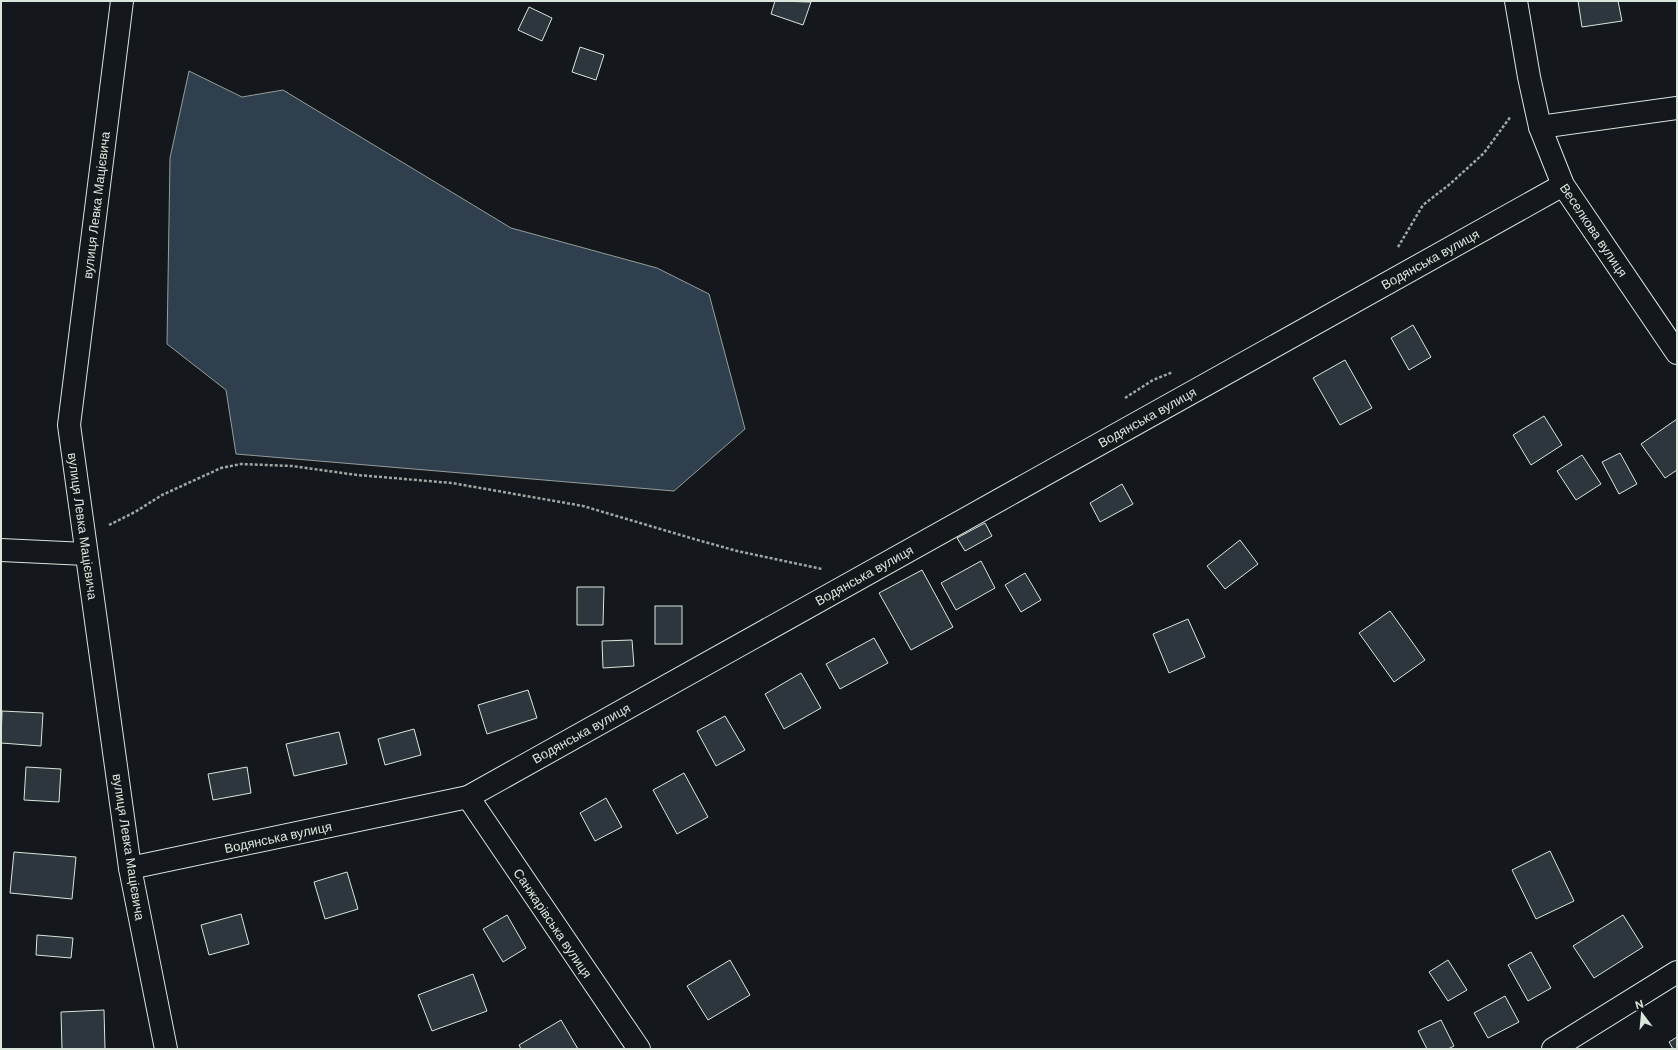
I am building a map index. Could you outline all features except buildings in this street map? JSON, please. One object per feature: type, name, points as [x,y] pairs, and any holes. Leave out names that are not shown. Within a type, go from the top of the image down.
[{"type":"street","name":"вулиця Левка Мацієвича","points":[[122,1],[69,425],[130,868],[166,1049]]},
{"type":"street","name":"Веселкова вулиця","points":[[1516,1],[1529,77],[1540,127],[1563,186],[1677,353]]},
{"type":"street","points":[[1540,127],[1677,108]]},
{"type":"street","name":"Водянська вулиця","points":[[130,868],[468,797],[1563,186]]},
{"type":"street","points":[[1,550],[85,544]]},
{"type":"street","name":"Санжарівська вулиця","points":[[468,797],[639,1049]]},
{"type":"street","points":[[1553,1049],[1677,972]]},
{"type":"path","points":[[1397,249],[1423,205],[1450,184],[1484,153],[1514,111]]},
{"type":"path","points":[[1120,401],[1153,380],[1175,371]]},
{"type":"path","points":[[85,544],[102,528],[135,512],[162,495],[214,471],[241,464],[292,466],[357,475],[452,483],[583,506],[737,551],[822,569],[828,568]]},
{"type":"water","points":[[189,71],[242,97],[283,90],[511,228],[657,268],[709,294],[745,429],[674,491],[236,454],[226,390],[167,344],[170,158]]}]
